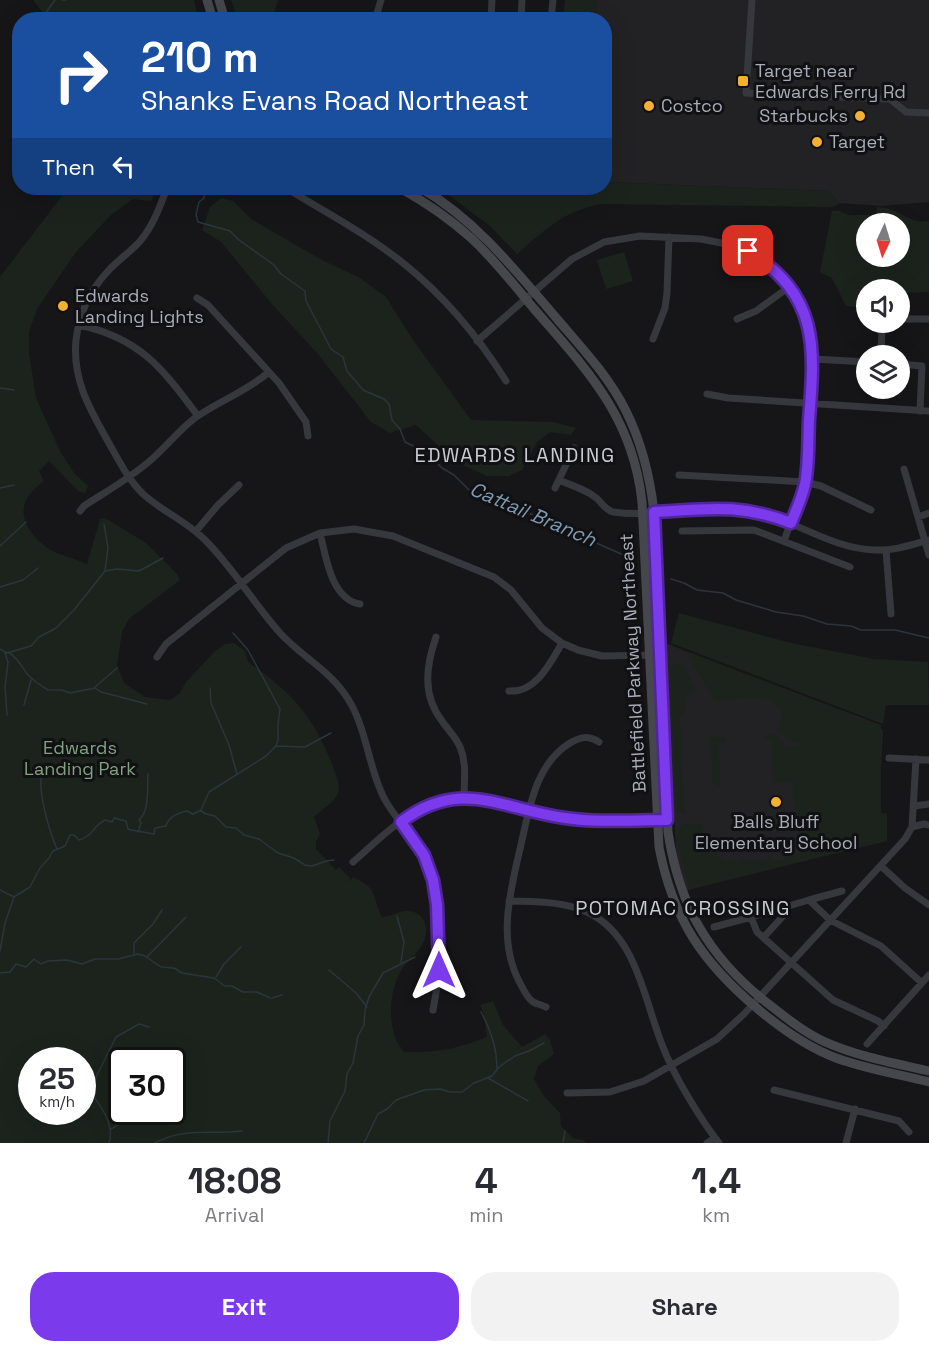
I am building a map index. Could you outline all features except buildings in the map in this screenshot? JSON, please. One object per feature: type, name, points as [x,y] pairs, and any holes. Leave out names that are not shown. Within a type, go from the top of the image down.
[{"type":"main road","name":"Battlefield Parkway Northeast","points":[[411,195],[441,213],[471,237],[586,368],[612,406],[623,430],[635,468],[642,512],[659,847],[666,878],[685,926],[716,970],[756,1001],[790,1022],[822,1041],[851,1052],[929,1071]]},
{"type":"main road","name":"Battlefield Parkway Northeast","points":[[432,195],[476,228],[600,369],[620,400],[645,460],[654,512],[667,820],[676,876],[695,921],[719,958],[781,1028],[817,1050],[851,1063],[929,1082]]},
{"type":"street","points":[[752,0],[746,93],[890,99],[906,112],[929,113]]},
{"type":"street","points":[[164,195],[147,232],[100,280],[87,302],[79,325],[76,357],[83,395],[128,477],[154,502],[208,542],[281,634],[330,677],[346,695],[357,716],[379,787],[389,807],[424,855],[436,893],[439,966],[433,1010]]},
{"type":"street","points":[[297,195],[402,262],[431,288],[477,340],[506,381]]},
{"type":"street","points":[[477,340],[572,259],[593,247],[627,237],[669,237],[715,240],[748,251],[769,266],[796,297],[807,320],[813,359],[805,482],[784,541]]},
{"type":"street","points":[[653,339],[665,308],[669,237]]},
{"type":"street","points":[[737,319],[756,311],[789,287]]},
{"type":"street","points":[[197,298],[208,305],[269,372],[306,422],[308,436]]},
{"type":"street","points":[[910,319],[929,319]]},
{"type":"street","points":[[79,325],[123,339],[146,355],[166,374],[198,416]]},
{"type":"street","points":[[813,359],[856,361]]},
{"type":"street","points":[[910,365],[922,366],[920,411]]},
{"type":"street","points":[[80,511],[153,458],[178,432],[198,416],[252,386],[269,372]]},
{"type":"street","points":[[707,394],[728,398],[929,411]]},
{"type":"street","points":[[555,489],[574,448]]},
{"type":"street","points":[[903,469],[927,540],[929,555]]},
{"type":"street","points":[[679,475],[805,482],[821,486],[871,510]]},
{"type":"street","points":[[559,480],[591,495],[608,510],[618,513],[731,508],[757,512],[853,547],[886,550],[927,540]]},
{"type":"street","points":[[196,531],[239,485]]},
{"type":"street","points":[[918,517],[929,513]]},
{"type":"street","points":[[157,657],[165,644],[286,548],[320,533],[354,529],[380,532],[484,572],[511,590],[542,628],[578,650],[602,656],[660,655]]},
{"type":"street","points":[[682,531],[744,529],[763,533],[850,567]]},
{"type":"street","points":[[320,533],[335,582],[351,603],[360,604]]},
{"type":"street","points":[[886,550],[891,614]]},
{"type":"street","points":[[436,638],[427,667],[427,684],[435,711],[456,738],[463,755],[464,798]]},
{"type":"street","points":[[509,691],[521,691],[535,681],[549,665],[562,642]]},
{"type":"street","points":[[546,1007],[531,1001],[514,970],[507,936],[509,901],[529,811],[540,777],[559,751],[583,737],[599,742]]},
{"type":"street","points":[[890,758],[929,760]]},
{"type":"street","points":[[567,1093],[622,1089],[672,1067],[717,1039],[756,1001],[882,867],[905,838],[912,827],[916,759]]},
{"type":"street","points":[[353,862],[401,822],[430,805],[464,798],[486,800],[529,811],[585,820],[667,820]]},
{"type":"street","points":[[914,806],[929,804]]},
{"type":"street","points":[[912,827],[929,825]]},
{"type":"street","points":[[882,867],[904,888],[929,905]]},
{"type":"street","points":[[714,927],[842,891]]},
{"type":"street","points":[[809,900],[831,920],[881,946],[922,983]]},
{"type":"street","points":[[509,901],[575,907],[597,917],[614,931],[631,958],[672,1067],[717,1140],[707,1143]]},
{"type":"street","points":[[764,937],[785,914],[784,907]]},
{"type":"street","points":[[751,917],[757,932],[833,1000],[884,1026]]},
{"type":"street","points":[[867,1044],[929,975]]},
{"type":"street","points":[[774,1090],[899,1121],[909,1132]]},
{"type":"street","points":[[846,1143],[855,1109]]},
{"type":"shaded area","points":[[597,0],[929,0],[929,202],[882,206],[840,203],[828,191],[612,182],[612,12],[596,12]]},
{"type":"shaded area","name":"Balls Bluff Elementary School","points":[[663,642],[883,730],[877,843],[684,891],[677,862]]},
{"type":"green space","points":[[33,0],[194,0],[197,12],[42,12]]},
{"type":"green space","points":[[231,0],[278,0],[274,12],[235,12]]},
{"type":"green space","points":[[565,0],[597,0],[596,12],[564,12]]},
{"type":"green space","points":[[612,182],[828,191],[840,203],[833,207],[601,204],[576,211],[565,217],[546,229],[517,254],[490,226],[448,195],[612,195]]},
{"type":"green space","name":"Edwards Landing Park","points":[[63,195],[154,195],[151,201],[133,199],[111,215],[76,252],[37,309],[29,332],[29,353],[36,398],[60,451],[74,473],[88,486],[85,493],[78,491],[49,461],[39,471],[44,481],[33,490],[25,503],[25,521],[36,537],[51,550],[87,564],[100,519],[105,518],[146,543],[177,574],[180,580],[129,619],[122,632],[117,665],[124,683],[145,697],[170,700],[180,693],[186,682],[215,651],[225,644],[234,643],[245,651],[248,662],[277,684],[299,706],[317,731],[338,784],[335,798],[314,817],[320,834],[316,841],[316,849],[336,870],[339,867],[350,878],[349,882],[353,877],[368,886],[374,894],[382,917],[405,911],[414,912],[422,917],[426,926],[422,945],[402,969],[393,993],[391,1020],[397,1043],[404,1052],[427,1052],[466,1045],[487,1037],[484,1014],[480,1005],[493,1001],[503,1025],[522,1047],[545,1034],[550,1040],[554,1054],[538,1066],[534,1079],[544,1096],[560,1113],[561,1126],[573,1138],[586,1143],[0,1143],[0,277]]},
{"type":"green space","points":[[221,198],[233,201],[251,219],[320,259],[360,278],[386,297],[411,337],[471,420],[553,422],[576,428],[571,435],[550,432],[537,442],[522,470],[509,476],[487,476],[456,462],[416,425],[390,433],[371,422],[318,354],[271,303],[221,242],[202,230],[210,207]]},
{"type":"green space","points":[[877,207],[899,213],[876,213]]},
{"type":"green space","points":[[832,211],[856,215],[856,267],[910,267],[910,218],[922,222],[929,221],[929,292],[910,293],[910,279],[856,279],[856,307],[846,306],[832,278],[820,272]]},
{"type":"green space","points":[[624,252],[633,281],[606,289],[597,260]]},
{"type":"green space","points":[[679,613],[791,643],[874,659],[928,662],[929,705],[886,705],[883,724],[671,643]]},
{"type":"green space","points":[[691,653],[881,725],[881,813],[887,814],[887,841],[691,889],[678,839],[680,827],[685,824],[703,825],[705,827],[702,828],[704,838],[709,850],[711,853],[716,851],[715,856],[726,860],[742,861],[743,856],[745,861],[767,860],[768,855],[771,856],[771,860],[785,860],[787,855],[799,854],[797,828],[789,827],[788,822],[795,812],[793,783],[773,783],[772,740],[763,740],[763,737],[772,733],[784,741],[784,747],[800,746],[799,742],[791,743],[790,738],[777,731],[782,716],[772,701],[756,698],[722,700],[721,702],[713,699],[688,654]]},
{"type":"green space","points":[[676,663],[684,666],[695,688],[695,691],[686,697],[684,716],[680,717],[684,809],[687,810],[685,814],[676,811],[670,668]]},
{"type":"green space","points":[[710,737],[726,737],[726,742],[718,742],[720,786],[713,784]]},
{"type":"waterway","name":"Cattail Branch","points":[[48,12],[55,0]]},
{"type":"waterway","name":"Cattail Branch","points":[[204,195],[199,202],[196,215],[198,222],[230,231],[305,291],[306,301],[331,349],[343,357],[347,371],[363,390],[384,399],[389,404],[392,420],[400,429],[405,442],[426,452],[470,491],[507,501],[531,514],[566,525],[592,541],[630,558]]},
{"type":"waterway","points":[[0,388],[14,390]]},
{"type":"waterway","points":[[0,488],[14,485]]},
{"type":"waterway","points":[[0,546],[26,522]]},
{"type":"waterway","points":[[104,524],[108,548],[105,570]]},
{"type":"waterway","points":[[0,649],[7,653],[31,646],[39,637],[56,628],[74,610],[105,571],[117,569],[139,571],[163,558]]},
{"type":"waterway","points":[[0,587],[23,580],[38,568]]},
{"type":"waterway","name":"Cattail Branch","points":[[671,579],[697,590],[723,593],[736,600],[776,612],[803,616],[827,624],[851,626],[861,630],[895,630],[929,638]]},
{"type":"waterway","points":[[233,633],[248,650],[280,709],[276,746]]},
{"type":"waterway","points":[[8,652],[28,675],[48,690],[62,690],[70,693],[95,688],[101,692],[147,704]]},
{"type":"waterway","points":[[5,653],[8,662],[5,687],[7,715]]},
{"type":"waterway","points":[[95,687],[117,668]]},
{"type":"waterway","points":[[24,705],[31,680]]},
{"type":"waterway","points":[[210,688],[211,703],[229,745],[237,774]]},
{"type":"waterway","points":[[0,951],[5,923],[14,897],[30,887],[40,868],[53,851],[65,846],[70,835],[74,835],[79,840],[90,834],[101,822],[105,820],[112,822],[114,818],[126,821],[128,829],[154,834],[155,828],[166,826],[169,820],[177,814],[187,811],[193,814],[201,810],[209,792],[266,756],[276,746],[305,747],[331,733]]},
{"type":"waterway","points":[[138,832],[141,823],[139,820],[145,811],[148,774]]},
{"type":"waterway","points":[[42,775],[43,801],[57,849]]},
{"type":"waterway","points":[[201,811],[215,816],[226,827],[236,828],[244,835],[259,839],[278,853],[294,858],[305,865],[312,866],[334,860]]},
{"type":"waterway","points":[[0,890],[14,897]]},
{"type":"waterway","points":[[134,954],[134,943],[153,924],[162,910]]},
{"type":"waterway","points":[[397,916],[404,942],[401,962]]},
{"type":"waterway","points":[[147,957],[186,917]]},
{"type":"waterway","points":[[216,977],[224,964],[241,947]]},
{"type":"waterway","points":[[0,973],[10,972],[16,964],[26,967],[34,959],[41,964],[48,961],[67,960],[82,964],[95,959],[118,959],[138,954],[161,967],[214,978],[225,986],[232,986],[243,992],[257,992],[270,998]]},
{"type":"waterway","points":[[328,1143],[330,1121],[345,1091],[347,1074],[353,1063],[358,1036],[364,1025],[369,997],[383,973],[415,957]]},
{"type":"waterway","points":[[329,970],[356,993],[367,1007]]},
{"type":"waterway","points":[[272,998],[282,995]]},
{"type":"waterway","points":[[481,1012],[493,1039],[497,1068]]},
{"type":"waterway","points":[[96,1077],[116,1037],[139,1024],[149,1027]]},
{"type":"waterway","points":[[364,1143],[378,1114],[396,1100],[424,1090],[440,1089],[462,1092],[474,1083],[492,1076],[499,1067],[515,1056],[544,1043]]},
{"type":"waterway","points":[[488,1078],[528,1101]]},
{"type":"waterway","points":[[96,1100],[110,1127],[109,1143]]},
{"type":"waterway","points":[[111,1129],[118,1125]]},
{"type":"waterway","points":[[155,1143],[186,1133],[242,1131]]},
{"type":"waterway","points":[[563,1143],[565,1131]]},
{"type":"place","name":"Target near Edwards Ferry Rd","points":[[743,81]]},
{"type":"place","name":"Costco","points":[[649,106]]},
{"type":"place","name":"Starbucks","points":[[860,116]]},
{"type":"place","name":"Target","points":[[817,142]]},
{"type":"place","name":"Edwards Landing Lights","points":[[63,306]]},
{"type":"place","name":"Balls Bluff Elementary School","points":[[776,802]]},
{"type":"district","name":"EDWARDS LANDING","points":[[515,455]]},
{"type":"district","name":"POTOMAC CROSSING","points":[[683,908]]},
{"type":"route","points":[[439,970],[436,893],[424,855],[401,822],[410,815],[444,800],[464,798],[486,800],[546,815],[585,820],[667,820],[654,512],[731,508],[757,512],[791,523],[805,482],[813,359],[807,320],[789,287],[769,266],[748,251]]}]
